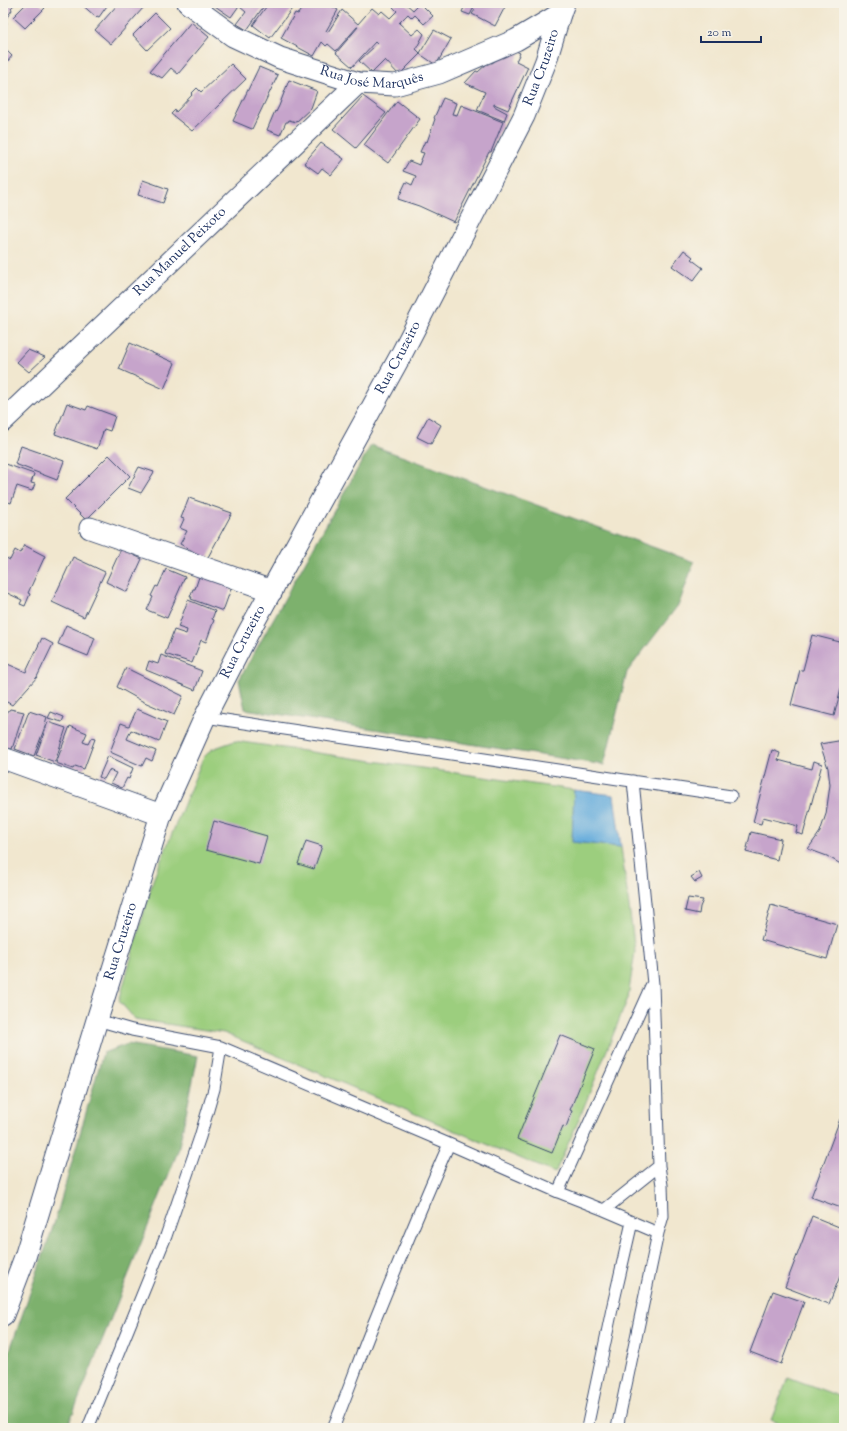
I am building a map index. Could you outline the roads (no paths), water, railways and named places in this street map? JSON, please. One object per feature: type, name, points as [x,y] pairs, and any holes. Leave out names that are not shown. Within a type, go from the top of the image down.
[{"type":"street","name":"Rua José Marquês","points":[[188,3],[233,36],[280,58],[358,84],[396,85],[439,73],[516,40],[562,9]]},
{"type":"street","name":"Rua Cruzeiro","points":[[3,1315],[25,1257],[161,815],[205,717],[272,590],[402,353],[524,116],[546,61],[562,9]]},
{"type":"street","name":"Rua Manuel Peixoto","points":[[3,421],[358,84]]},
{"type":"street","points":[[90,528],[272,590]]},
{"type":"street","points":[[3,758],[161,815]]},
{"type":"lane","points":[[205,717],[731,796]]},
{"type":"lane","points":[[617,1428],[658,1233],[663,1216],[662,1185],[658,1166],[659,1144],[653,984],[633,781]]},
{"type":"lane","points":[[558,1192],[653,984]]},
{"type":"lane","points":[[97,1020],[132,1030],[221,1047],[558,1192],[658,1233]]},
{"type":"lane","points":[[88,1428],[169,1229],[200,1137],[214,1089],[221,1047]]},
{"type":"lane","points":[[333,1428],[357,1370],[374,1322],[449,1144]]},
{"type":"lane","points":[[604,1210],[658,1166]]},
{"type":"lane","points":[[587,1428],[632,1222]]},
{"type":"water","points":[[574,790],[614,795],[621,847],[572,842]]}]
